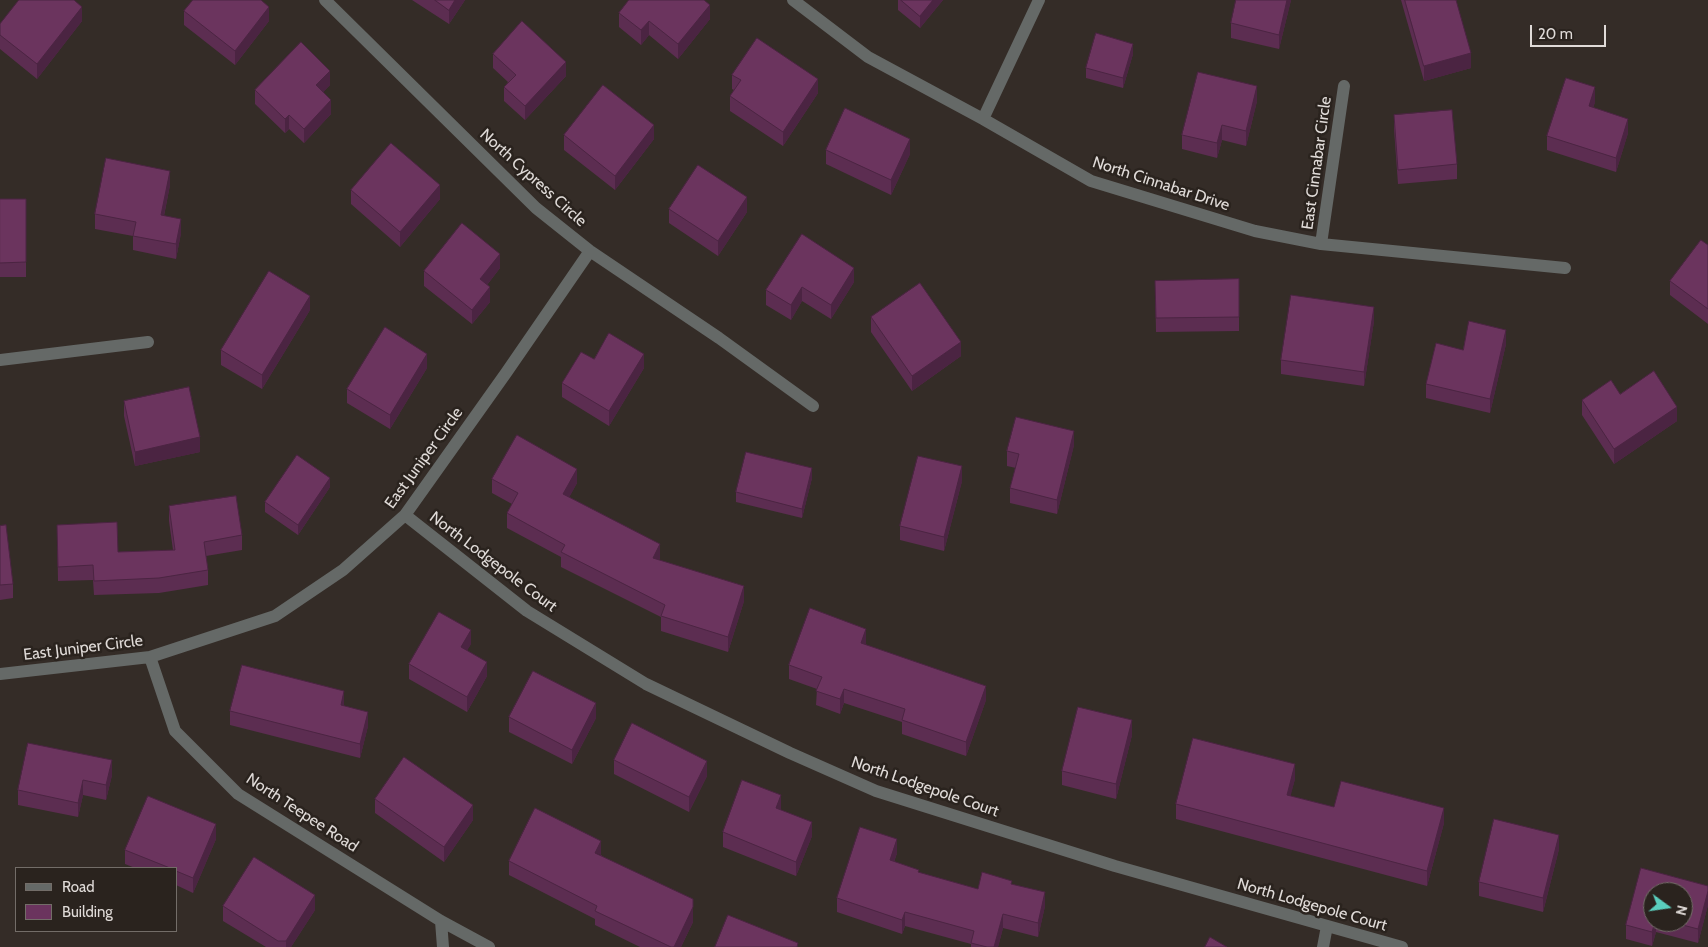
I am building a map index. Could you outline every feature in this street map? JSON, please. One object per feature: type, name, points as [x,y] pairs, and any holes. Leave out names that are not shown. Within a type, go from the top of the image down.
[{"type":"street","name":"North Cypress Circle","points":[[326,0],[536,208],[590,251],[719,338],[813,406]]},
{"type":"street","name":"North Cinnabar Drive","points":[[793,0],[868,57],[983,119],[1091,181],[1255,231],[1321,244],[1565,268]]},
{"type":"street","points":[[983,119],[1039,0]]},
{"type":"street","name":"East Cinnabar Circle","points":[[1321,244],[1344,86]]},
{"type":"street","name":"East Juniper Circle","points":[[0,674],[150,657],[275,616],[343,570],[405,516],[590,251]]},
{"type":"street","points":[[0,360],[148,342]]},
{"type":"street","name":"North Lodgepole Court","points":[[405,516],[527,611],[646,684],[798,757],[876,791],[1115,866],[1402,947]]},
{"type":"street","name":"North Teepee Road","points":[[150,657],[175,731],[238,794],[441,921],[489,947]]},
{"type":"street","points":[[441,921],[442,947]]},
{"type":"street","points":[[1323,947],[1327,926]]},
{"type":"building","points":[[19,0],[74,0],[82,7],[37,64],[0,35],[0,24]]},
{"type":"building","points":[[193,0],[261,0],[269,7],[235,51],[184,11]]},
{"type":"building","points":[[435,0],[455,0],[449,10]]},
{"type":"building","points":[[629,0],[704,0],[710,5],[678,44],[649,21],[641,30],[619,13]]},
{"type":"building","points":[[901,0],[933,0],[920,16]]},
{"type":"building","points":[[1236,0],[1287,0],[1279,35],[1231,23]]},
{"type":"building","points":[[1405,0],[1456,0],[1471,53],[1424,66]]},
{"type":"building","points":[[522,21],[566,62],[525,106],[504,87],[516,75],[493,54]]},
{"type":"building","points":[[1096,33],[1133,44],[1123,78],[1086,68]]},
{"type":"building","points":[[757,38],[818,79],[783,132],[730,96],[741,80],[732,75]]},
{"type":"building","points":[[301,42],[330,71],[316,85],[331,100],[304,129],[289,115],[285,119],[255,90]]},
{"type":"building","points":[[1198,72],[1257,86],[1246,131],[1222,125],[1217,143],[1182,135]]},
{"type":"building","points":[[1566,78],[1595,87],[1589,106],[1628,119],[1616,158],[1547,136]]},
{"type":"building","points":[[603,85],[654,125],[615,176],[564,135]]},
{"type":"building","points":[[845,108],[910,139],[891,180],[826,150]]},
{"type":"building","points":[[1452,110],[1457,164],[1398,170],[1394,115]]},
{"type":"building","points":[[391,143],[440,185],[400,232],[351,190]]},
{"type":"building","points":[[106,158],[170,171],[161,215],[181,219],[176,244],[133,236],[136,222],[95,214]]},
{"type":"building","points":[[698,165],[747,197],[718,241],[669,209]]},
{"type":"building","points":[[0,199],[26,199],[26,262],[0,263]]},
{"type":"building","points":[[462,223],[500,254],[480,279],[490,287],[472,310],[424,271]]},
{"type":"building","points":[[802,234],[854,268],[831,305],[802,287],[791,305],[766,290]]},
{"type":"building","points":[[1701,240],[1708,245],[1708,309],[1670,281]]},
{"type":"building","points":[[269,271],[310,296],[262,375],[221,350]]},
{"type":"building","points":[[1239,279],[1239,317],[1156,318],[1155,281]]},
{"type":"building","points":[[920,283],[961,342],[912,376],[871,317]]},
{"type":"building","points":[[1291,295],[1374,307],[1364,372],[1281,360]]},
{"type":"building","points":[[1469,321],[1506,330],[1490,399],[1426,384],[1436,343],[1463,350]]},
{"type":"building","points":[[385,327],[427,354],[390,415],[347,389]]},
{"type":"building","points":[[609,333],[644,354],[609,411],[562,383],[581,352],[594,359]]},
{"type":"building","points":[[1654,371],[1677,407],[1614,449],[1582,400],[1611,380],[1620,394]]},
{"type":"building","points":[[189,387],[200,437],[135,452],[124,401]]},
{"type":"building","points":[[1016,417],[1074,431],[1057,500],[1010,488],[1019,454],[1007,451]]},
{"type":"building","points":[[517,435],[577,469],[563,494],[660,544],[653,558],[744,586],[728,637],[661,616],[665,605],[561,552],[565,545],[507,513],[518,493],[492,479]]},
{"type":"building","points":[[746,452],[812,468],[802,509],[736,492]]},
{"type":"building","points":[[297,455],[330,478],[298,525],[265,502]]},
{"type":"building","points":[[918,456],[962,466],[944,537],[900,526]]},
{"type":"building","points":[[236,496],[242,535],[204,542],[208,570],[159,578],[94,581],[93,565],[58,567],[57,525],[117,522],[118,552],[175,550],[169,506]]},
{"type":"building","points":[[6,525],[13,584],[0,585],[0,526]]},
{"type":"building","points":[[810,608],[866,629],[861,643],[986,686],[966,742],[902,720],[905,709],[844,689],[840,699],[816,691],[822,677],[789,665]]},
{"type":"building","points":[[439,612],[471,630],[461,647],[487,662],[467,697],[409,664]]},
{"type":"building","points":[[242,665],[344,691],[341,705],[368,712],[360,744],[230,711]]},
{"type":"building","points":[[533,671],[596,703],[572,750],[509,717]]},
{"type":"building","points":[[1078,707],[1132,720],[1116,784],[1062,771]]},
{"type":"building","points":[[632,723],[707,761],[689,797],[614,760]]},
{"type":"building","points":[[1193,738],[1295,764],[1287,795],[1334,807],[1341,781],[1444,808],[1427,871],[1176,804]]},
{"type":"building","points":[[28,743],[112,760],[106,785],[83,780],[78,803],[18,790]]},
{"type":"building","points":[[404,757],[473,805],[444,847],[375,799]]},
{"type":"building","points":[[742,780],[781,795],[776,808],[812,822],[796,862],[723,832]]},
{"type":"building","points":[[148,796],[216,824],[193,878],[178,872],[178,867],[168,867],[125,850]]},
{"type":"building","points":[[535,808],[601,841],[595,853],[693,899],[693,907],[674,947],[595,911],[597,906],[509,861]]},
{"type":"building","points":[[1494,819],[1559,835],[1543,898],[1479,882]]},
{"type":"building","points":[[860,827],[897,839],[890,860],[919,870],[918,872],[978,889],[982,872],[1012,881],[1011,884],[1045,892],[1038,923],[1003,914],[994,947],[987,947],[971,943],[974,931],[905,912],[902,920],[837,898]]},
{"type":"building","points":[[254,857],[315,895],[286,941],[278,941],[223,906]]},
{"type":"building","points":[[1641,868],[1708,886],[1698,929],[1693,928],[1693,882],[1643,882],[1643,930],[1626,925]]},
{"type":"building","points":[[728,915],[798,943],[797,947],[715,947]]},
{"type":"building","points":[[1210,937],[1227,947],[1205,947]]}]
